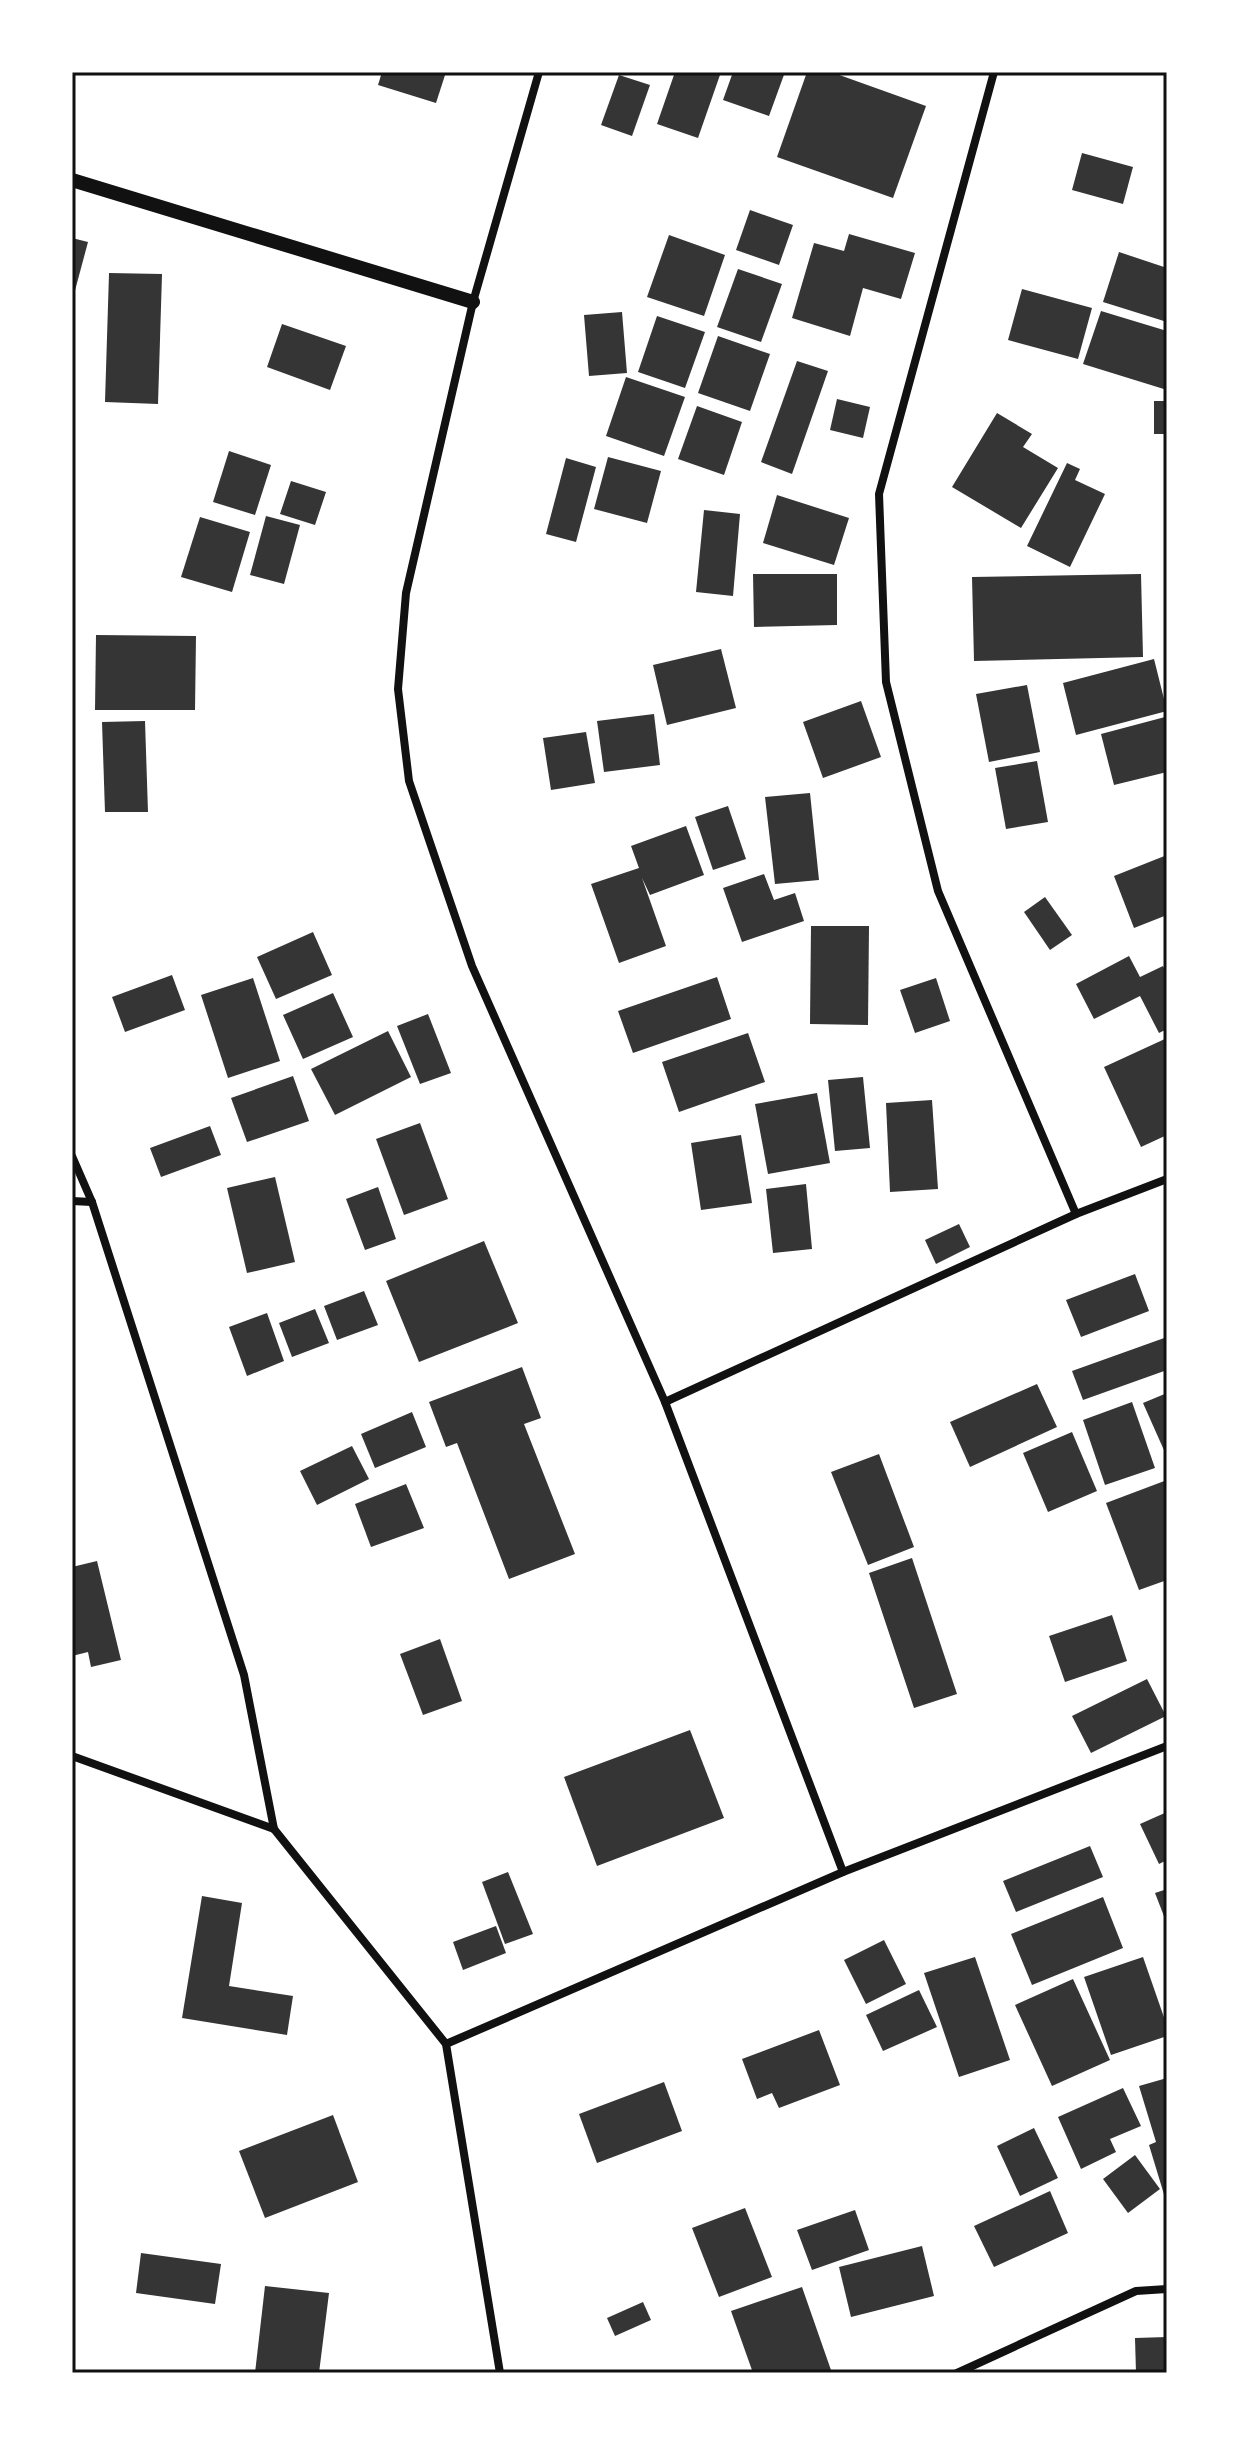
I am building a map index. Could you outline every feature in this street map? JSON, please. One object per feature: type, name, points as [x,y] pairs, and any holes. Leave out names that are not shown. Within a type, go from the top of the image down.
[{"type":"street","points":[[539,72],[473,302],[406,593],[398,689],[409,781],[472,966],[665,1402],[843,1872]]},
{"type":"street","points":[[994,72],[879,494],[886,682],[938,891],[1076,1214]]},
{"type":"street","points":[[72,180],[473,302]]},
{"type":"street","points":[[72,1156],[92,1202],[244,1675],[274,1829],[446,2044],[500,2373]]},
{"type":"street","points":[[665,1402],[1076,1214],[1167,1179]]},
{"type":"street","points":[[72,1201],[92,1202]]},
{"type":"street","points":[[446,2044],[843,1872],[1167,1746]]},
{"type":"street","points":[[72,1756],[274,1829]]},
{"type":"street","points":[[957,2373],[1136,2291],[1167,2289]]},
{"type":"building","points":[[382,72],[446,72],[436,103],[378,85]]},
{"type":"building","points":[[675,72],[721,72],[698,138],[657,124]]},
{"type":"building","points":[[733,72],[785,72],[769,116],[723,100]]},
{"type":"building","points":[[807,72],[831,72],[926,106],[893,198],[777,157]]},
{"type":"building","points":[[619,75],[650,85],[632,136],[601,125]]},
{"type":"building","points":[[1082,153],[1133,167],[1123,204],[1072,190]]},
{"type":"building","points":[[750,210],[793,225],[779,265],[736,250]]},
{"type":"building","points":[[849,234],[915,253],[901,299],[863,288],[850,336],[792,318],[814,243],[844,251]]},
{"type":"building","points":[[669,235],[725,255],[704,316],[647,297]]},
{"type":"building","points":[[72,238],[88,242],[73,298],[72,298]]},
{"type":"building","points":[[1119,252],[1167,268],[1167,322],[1103,302]]},
{"type":"building","points":[[738,269],[782,284],[761,342],[717,327]]},
{"type":"building","points":[[109,273],[162,274],[158,404],[105,402]]},
{"type":"building","points":[[1022,289],[1092,308],[1078,359],[1008,340]]},
{"type":"building","points":[[1101,311],[1167,331],[1167,390],[1083,364]]},
{"type":"building","points":[[622,312],[627,373],[589,376],[584,315]]},
{"type":"building","points":[[657,316],[705,332],[685,388],[638,372]]},
{"type":"building","points":[[282,324],[346,346],[330,390],[267,367]]},
{"type":"building","points":[[718,336],[770,354],[750,411],[698,393]]},
{"type":"building","points":[[797,361],[828,371],[792,474],[761,462]]},
{"type":"building","points":[[626,377],[685,397],[664,456],[606,436]]},
{"type":"building","points":[[837,399],[870,407],[863,438],[830,430]]},
{"type":"building","points":[[1154,401],[1167,401],[1167,434],[1154,434]]},
{"type":"building","points":[[697,406],[742,422],[724,475],[678,459]]},
{"type":"building","points":[[997,413],[1032,434],[1023,447],[1058,468],[1021,528],[952,487]]},
{"type":"building","points":[[229,451],[271,465],[255,515],[213,502]]},
{"type":"building","points":[[608,457],[661,471],[647,523],[594,509]]},
{"type":"building","points":[[566,458],[596,467],[576,542],[546,534]]},
{"type":"building","points":[[1067,463],[1080,469],[1075,480],[1105,494],[1070,567],[1027,546]]},
{"type":"building","points":[[291,481],[326,492],[315,525],[280,514]]},
{"type":"building","points":[[777,495],[849,518],[834,565],[763,543]]},
{"type":"building","points":[[704,510],[740,514],[733,596],[696,592]]},
{"type":"building","points":[[266,516],[300,525],[284,584],[250,575]]},
{"type":"building","points":[[200,517],[250,532],[232,592],[181,577]]},
{"type":"building","points":[[753,574],[837,574],[837,625],[754,627]]},
{"type":"building","points":[[1141,574],[1143,657],[974,661],[972,577]]},
{"type":"building","points":[[96,635],[196,636],[195,710],[95,710]]},
{"type":"building","points":[[721,649],[736,708],[667,725],[653,665]]},
{"type":"building","points":[[1154,659],[1167,711],[1076,735],[1063,683]]},
{"type":"building","points":[[1027,685],[1040,752],[989,762],[976,694]]},
{"type":"building","points":[[861,701],[881,757],[823,778],[803,722]]},
{"type":"building","points":[[654,714],[660,765],[604,772],[597,721]]},
{"type":"building","points":[[1165,717],[1167,772],[1114,785],[1101,734]]},
{"type":"building","points":[[145,721],[148,812],[105,812],[102,722]]},
{"type":"building","points":[[586,732],[595,783],[551,790],[543,738]]},
{"type":"building","points":[[1037,761],[1048,822],[1006,829],[995,768]]},
{"type":"building","points":[[810,793],[819,880],[775,884],[765,797]]},
{"type":"building","points":[[728,806],[746,859],[713,870],[695,817]]},
{"type":"building","points":[[686,826],[704,875],[650,895],[642,878],[666,946],[619,963],[591,884],[639,868],[631,846]]},
{"type":"building","points":[[1167,855],[1167,915],[1134,928],[1114,876]]},
{"type":"building","points":[[764,874],[774,900],[795,893],[804,921],[742,942],[723,888]]},
{"type":"building","points":[[1045,897],[1072,935],[1050,950],[1024,912]]},
{"type":"building","points":[[811,926],[869,926],[868,1025],[810,1024]]},
{"type":"building","points":[[313,932],[332,975],[276,999],[257,957]]},
{"type":"building","points":[[1129,956],[1140,977],[1163,966],[1167,974],[1167,1029],[1159,1033],[1140,996],[1094,1019],[1076,984]]},
{"type":"building","points":[[172,975],[185,1010],[125,1032],[112,997]]},
{"type":"building","points":[[717,977],[731,1019],[633,1053],[618,1011]]},
{"type":"building","points":[[253,978],[280,1061],[228,1078],[201,995]]},
{"type":"building","points":[[936,978],[950,1021],[915,1033],[900,990]]},
{"type":"building","points":[[333,993],[353,1037],[303,1059],[283,1015]]},
{"type":"building","points":[[428,1014],[451,1073],[420,1084],[397,1026]]},
{"type":"building","points":[[388,1031],[411,1077],[335,1115],[311,1069]]},
{"type":"building","points":[[748,1033],[765,1082],[679,1112],[662,1062]]},
{"type":"building","points":[[1167,1038],[1167,1135],[1141,1147],[1104,1067]]},
{"type":"building","points":[[293,1076],[309,1121],[247,1142],[231,1098]]},
{"type":"building","points":[[863,1077],[870,1148],[835,1151],[828,1080]]},
{"type":"building","points":[[817,1093],[830,1163],[768,1174],[755,1104]]},
{"type":"building","points":[[932,1100],[938,1189],[890,1192],[886,1103]]},
{"type":"building","points":[[420,1123],[448,1199],[404,1215],[376,1139]]},
{"type":"building","points":[[210,1126],[221,1155],[161,1177],[150,1148]]},
{"type":"building","points":[[741,1135],[752,1203],[701,1210],[691,1143]]},
{"type":"building","points":[[275,1177],[295,1262],[247,1273],[227,1188]]},
{"type":"building","points":[[806,1184],[812,1249],[773,1253],[766,1189]]},
{"type":"building","points":[[378,1187],[396,1239],[365,1250],[346,1199]]},
{"type":"building","points":[[959,1224],[970,1247],[936,1264],[925,1240]]},
{"type":"building","points":[[484,1241],[518,1323],[419,1362],[386,1281]]},
{"type":"building","points":[[1135,1274],[1149,1311],[1081,1337],[1066,1300]]},
{"type":"building","points":[[364,1291],[378,1325],[337,1340],[324,1306]]},
{"type":"building","points":[[315,1309],[329,1343],[292,1357],[279,1323]]},
{"type":"building","points":[[267,1313],[284,1361],[247,1376],[229,1327]]},
{"type":"building","points":[[1167,1337],[1167,1370],[1083,1400],[1072,1371]]},
{"type":"building","points":[[522,1367],[541,1418],[524,1424],[575,1554],[509,1579],[457,1443],[446,1447],[429,1402]]},
{"type":"building","points":[[1037,1384],[1057,1427],[970,1467],[950,1422]]},
{"type":"building","points":[[1167,1393],[1167,1457],[1143,1403]]},
{"type":"building","points":[[1132,1402],[1155,1468],[1105,1485],[1083,1420]]},
{"type":"building","points":[[412,1412],[426,1447],[375,1468],[361,1434]]},
{"type":"building","points":[[1072,1432],[1097,1491],[1048,1512],[1023,1453]]},
{"type":"building","points":[[352,1446],[369,1479],[317,1505],[300,1471]]},
{"type":"building","points":[[879,1454],[914,1547],[868,1565],[831,1472]]},
{"type":"building","points":[[1167,1480],[1167,1580],[1139,1590],[1106,1503]]},
{"type":"building","points":[[406,1484],[424,1528],[371,1547],[355,1504]]},
{"type":"building","points":[[912,1558],[957,1694],[914,1708],[869,1573]]},
{"type":"building","points":[[97,1561],[121,1660],[91,1667],[88,1652],[72,1656],[72,1567]]},
{"type":"building","points":[[1112,1615],[1127,1661],[1065,1682],[1049,1636]]},
{"type":"building","points":[[440,1639],[462,1701],[423,1715],[400,1654]]},
{"type":"building","points":[[1147,1679],[1166,1716],[1091,1753],[1072,1716]]},
{"type":"building","points":[[690,1730],[724,1818],[597,1866],[564,1777]]},
{"type":"building","points":[[1167,1812],[1167,1860],[1159,1864],[1140,1824]]},
{"type":"building","points":[[1090,1846],[1103,1877],[1016,1912],[1003,1881]]},
{"type":"building","points":[[508,1872],[533,1934],[505,1944],[482,1882]]},
{"type":"building","points":[[1167,1889],[1167,1924],[1155,1893]]},
{"type":"building","points":[[202,1896],[242,1903],[229,1986],[293,1996],[287,2035],[182,2018]]},
{"type":"building","points":[[1103,1897],[1123,1948],[1032,1985],[1011,1934]]},
{"type":"building","points":[[496,1926],[506,1953],[463,1970],[453,1942]]},
{"type":"building","points":[[884,1940],[906,1984],[866,2004],[844,1960]]},
{"type":"building","points":[[975,1957],[1010,2060],[959,2077],[924,1973]]},
{"type":"building","points":[[1143,1957],[1167,2026],[1167,2036],[1111,2055],[1084,1977]]},
{"type":"building","points":[[1073,1979],[1110,2060],[1052,2086],[1015,2005]]},
{"type":"building","points":[[919,1990],[937,2027],[883,2051],[866,2015]]},
{"type":"building","points":[[819,2030],[840,2085],[779,2108],[772,2093],[757,2099],[742,2059]]},
{"type":"building","points":[[1167,2078],[1166,2201],[1149,2145],[1156,2142],[1139,2086]]},
{"type":"building","points":[[664,2082],[682,2131],[597,2163],[579,2114]]},
{"type":"building","points":[[1123,2088],[1141,2126],[1110,2139],[1116,2152],[1081,2169],[1058,2117]]},
{"type":"building","points":[[333,2115],[358,2182],[265,2218],[239,2151]]},
{"type":"building","points":[[1034,2128],[1058,2178],[1020,2196],[997,2146]]},
{"type":"building","points":[[1135,2155],[1160,2189],[1128,2213],[1103,2179]]},
{"type":"building","points":[[1050,2191],[1068,2233],[994,2267],[974,2226]]},
{"type":"building","points":[[745,2208],[772,2277],[719,2297],[692,2228]]},
{"type":"building","points":[[855,2210],[869,2250],[812,2270],[797,2230]]},
{"type":"building","points":[[922,2246],[934,2296],[851,2317],[839,2267]]},
{"type":"building","points":[[141,2253],[221,2264],[215,2304],[136,2293]]},
{"type":"building","points":[[265,2286],[329,2293],[319,2373],[255,2373]]},
{"type":"building","points":[[802,2287],[832,2373],[753,2373],[731,2311]]},
{"type":"building","points":[[643,2302],[651,2320],[615,2336],[607,2318]]},
{"type":"building","points":[[1167,2337],[1167,2373],[1136,2373],[1135,2338]]}]
